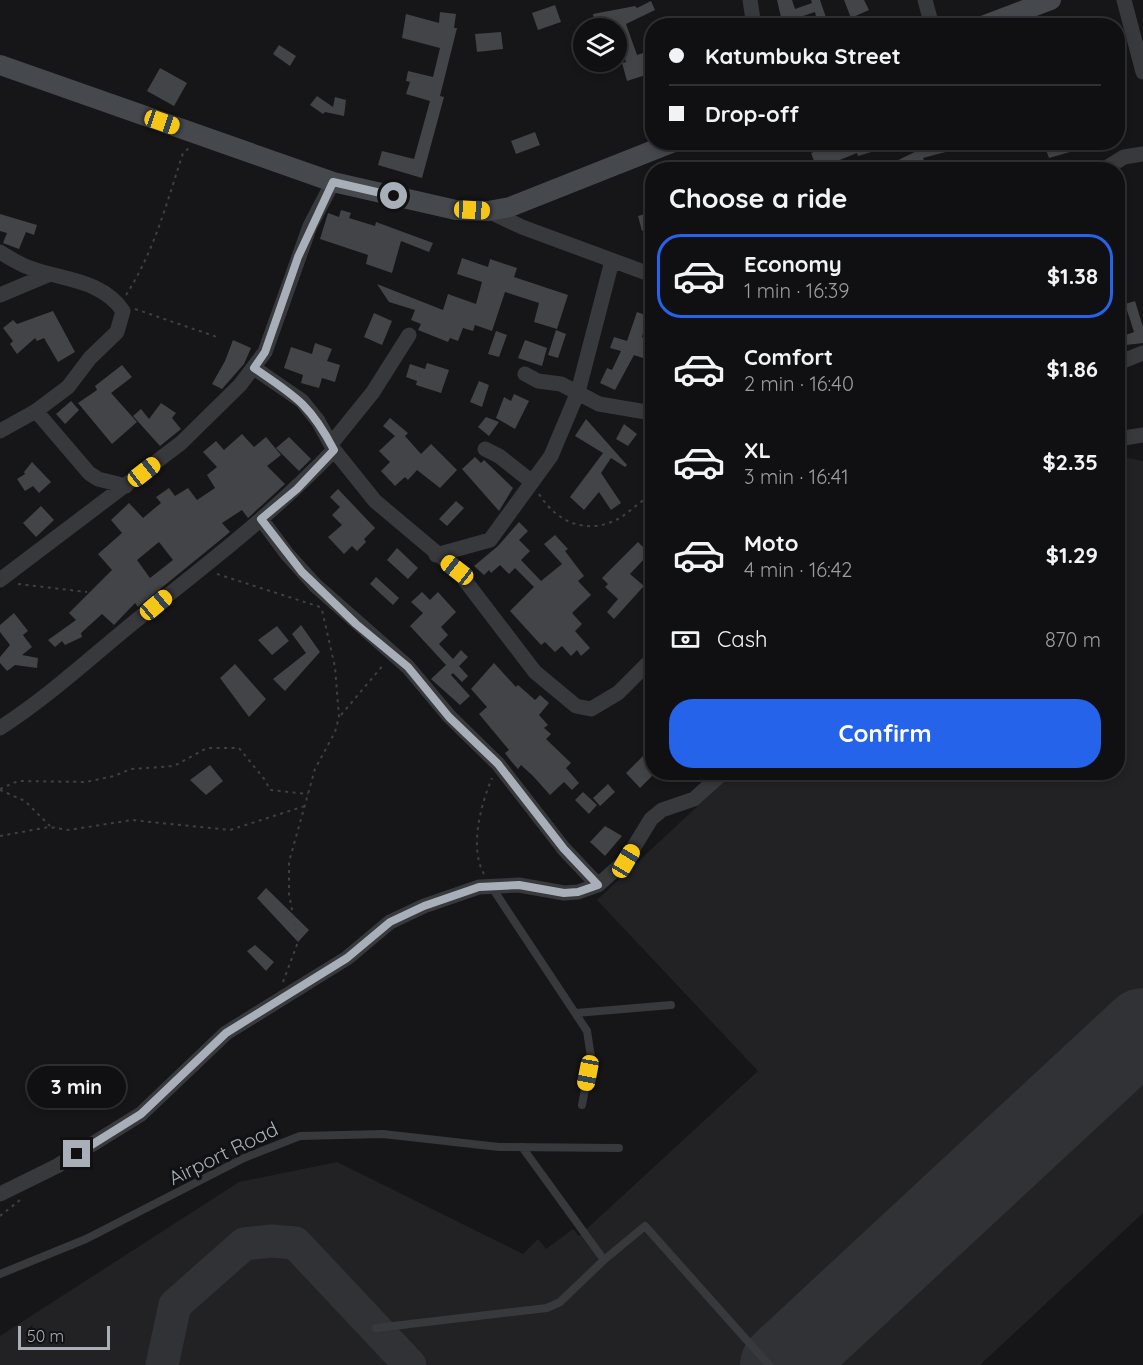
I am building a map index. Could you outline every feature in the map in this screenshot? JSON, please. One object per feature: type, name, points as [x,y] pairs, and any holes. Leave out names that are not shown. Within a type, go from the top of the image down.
[{"type":"main road","points":[[1004,18],[1052,0]]},
{"type":"main road","points":[[0,65],[333,182],[456,210],[488,211],[510,207],[654,150]]},
{"type":"street","points":[[750,0],[753,18]]},
{"type":"street","points":[[925,0],[930,18]]},
{"type":"street","points":[[1124,0],[1143,72]]},
{"type":"street","points":[[1116,162],[1124,157],[1143,154]]},
{"type":"street","points":[[4,582],[181,443],[218,409],[254,368],[265,352],[306,237],[333,182]]},
{"type":"street","points":[[488,211],[645,273]]},
{"type":"street","points":[[0,252],[24,266],[69,277],[94,288],[120,304],[123,311],[117,332],[90,358],[68,387],[36,411],[0,431]]},
{"type":"street","points":[[436,555],[490,540],[551,456],[578,392],[612,261]]},
{"type":"street","points":[[0,295],[50,274]]},
{"type":"street","points":[[0,728],[51,693],[297,489],[373,392],[409,335]]},
{"type":"street","points":[[1125,360],[1143,353]]},
{"type":"street","points":[[254,368],[302,401],[318,421],[332,447],[375,501],[472,587],[535,672],[576,706],[591,709],[618,693],[645,665]]},
{"type":"street","points":[[525,374],[538,381],[561,384],[599,404],[645,412]]},
{"type":"street","points":[[36,411],[89,473],[98,479],[126,486]]},
{"type":"street","points":[[1125,438],[1143,435]]},
{"type":"street","points":[[485,449],[499,456],[532,482]]},
{"type":"street","points":[[261,519],[287,554],[315,585],[356,624],[395,655],[449,717],[498,764],[564,849],[598,885]]},
{"type":"street","points":[[0,1194],[57,1166],[141,1114],[226,1033],[347,958],[390,922],[424,906],[490,885],[519,885],[564,893],[578,892],[598,885],[626,861],[651,819],[662,810],[694,798],[715,780]]},
{"type":"lane","points":[[490,885],[587,1031],[591,1057],[582,1105]]},
{"type":"lane","points":[[576,1013],[671,1005]]},
{"type":"lane","name":"Airport Road","points":[[0,1274],[86,1239],[244,1158],[300,1136],[383,1134],[522,1147],[619,1148]]},
{"type":"lane","points":[[522,1147],[604,1260]]},
{"type":"lane","points":[[376,1328],[548,1308],[560,1302],[604,1260],[645,1226],[769,1365]]},
{"type":"path","points":[[203,136],[183,153],[143,268],[120,304],[217,337]]},
{"type":"path","points":[[532,482],[548,507],[574,525],[597,527],[619,518],[645,500]]},
{"type":"path","points":[[201,568],[322,608]]},
{"type":"path","points":[[4,582],[87,592]]},
{"type":"path","points":[[277,1000],[290,958],[298,942],[287,874],[315,769],[335,732],[339,717],[335,667],[315,585]]},
{"type":"path","points":[[339,717],[380,667],[395,655]]},
{"type":"path","points":[[0,789],[18,781],[86,782],[114,776],[131,769],[174,766],[207,748],[238,748],[265,780],[270,790],[309,794]]},
{"type":"path","points":[[490,885],[479,866],[478,833],[485,799],[498,764]]},
{"type":"path","points":[[0,789],[25,801],[51,827]]},
{"type":"path","points":[[0,836],[51,827],[69,830],[132,820],[230,830],[306,805]]},
{"type":"shaded area","points":[[1125,457],[1143,461],[1143,1213],[980,1365],[0,1365],[0,1336],[239,1182],[337,1162],[523,1254],[538,1239],[546,1249],[573,1229],[579,1236],[758,1071],[597,900],[726,780],[1125,780]]},
{"type":"building","points":[[777,0],[792,0],[795,9],[812,3],[811,0],[820,0],[826,18],[816,18],[815,12],[797,18],[781,18]]},
{"type":"building","points":[[844,0],[864,0],[869,10],[851,18]]},
{"type":"building","points":[[651,1],[655,10],[627,24],[627,18],[594,18],[593,14],[635,6],[637,8]]},
{"type":"building","points":[[555,5],[561,22],[538,30],[532,13]]},
{"type":"building","points":[[440,12],[456,14],[454,28],[457,28],[440,96],[444,97],[422,178],[378,165],[382,151],[414,159],[430,101],[406,94],[410,82],[406,81],[408,71],[433,77],[440,48],[402,38],[406,14],[439,23]]},
{"type":"building","points":[[627,27],[637,55],[645,52],[645,75],[627,81],[624,72],[627,72]]},
{"type":"building","points":[[501,32],[503,49],[477,52],[475,34]]},
{"type":"building","points":[[279,45],[296,56],[290,66],[273,54]]},
{"type":"building","points":[[160,68],[187,83],[174,106],[147,91]]},
{"type":"building","points":[[317,96],[333,107],[335,97],[346,100],[344,116],[325,112],[323,114],[310,105]]},
{"type":"building","points":[[535,132],[540,145],[516,154],[511,141]]},
{"type":"building","points":[[818,150],[878,150],[858,156],[857,153],[834,162],[814,162],[811,153]]},
{"type":"building","points":[[919,150],[953,150],[923,158],[925,162],[894,162]]},
{"type":"building","points":[[1046,150],[1077,150],[1049,158]]},
{"type":"building","points":[[341,210],[351,213],[349,218],[375,226],[376,222],[433,243],[429,252],[401,241],[392,273],[366,264],[368,255],[320,239],[328,213],[339,217]]},
{"type":"building","points":[[0,214],[37,225],[34,235],[26,232],[19,249],[3,243],[7,233],[0,231]]},
{"type":"building","points":[[645,214],[645,230],[642,231],[638,216]]},
{"type":"building","points":[[462,258],[488,267],[490,259],[517,268],[514,277],[568,295],[557,329],[534,322],[539,303],[505,292],[492,331],[475,325],[473,331],[463,328],[458,341],[450,338],[448,342],[418,330],[421,324],[411,320],[415,310],[389,302],[377,284],[443,310],[448,294],[476,304],[482,282],[457,274]]},
{"type":"building","points":[[1135,301],[1143,327],[1143,343],[1126,345],[1125,335],[1134,332],[1125,304]]},
{"type":"building","points":[[53,311],[75,352],[58,362],[44,338],[37,341],[35,338],[17,354],[10,344],[13,341],[3,328],[13,320],[17,324]]},
{"type":"building","points":[[637,312],[645,315],[642,337],[645,338],[645,359],[634,355],[615,390],[600,383],[607,368],[612,370],[621,351],[610,348],[614,337],[627,341]]},
{"type":"building","points":[[374,313],[392,321],[382,345],[364,337]]},
{"type":"building","points":[[556,330],[566,334],[558,358],[548,355]]},
{"type":"building","points":[[496,331],[507,335],[499,357],[488,354]]},
{"type":"building","points":[[233,340],[251,348],[244,364],[222,389],[212,384],[225,361]]},
{"type":"building","points":[[525,340],[547,348],[542,366],[518,358]]},
{"type":"building","points":[[315,343],[332,349],[327,361],[340,365],[335,382],[322,378],[319,388],[301,383],[303,375],[284,368],[291,347],[312,354]]},
{"type":"building","points":[[427,363],[449,370],[441,393],[416,385],[417,381],[406,377],[410,364],[425,369]]},
{"type":"building","points":[[122,365],[132,377],[111,393],[137,422],[112,444],[78,403],[97,390],[95,386]]},
{"type":"building","points":[[479,381],[489,385],[482,407],[470,402]]},
{"type":"building","points":[[514,394],[529,401],[515,429],[496,418],[504,397],[511,401]]},
{"type":"building","points":[[71,401],[79,410],[65,424],[56,414]]},
{"type":"building","points":[[161,403],[176,413],[172,418],[181,429],[160,446],[133,416],[141,409],[149,419]]},
{"type":"building","points":[[486,417],[499,422],[489,436],[478,427]]},
{"type":"building","points":[[390,418],[408,433],[405,436],[421,454],[431,444],[457,470],[440,488],[417,470],[408,480],[405,477],[395,486],[381,471],[390,462],[379,451],[395,436],[383,426]]},
{"type":"building","points":[[586,419],[627,465],[625,467],[611,458],[601,473],[621,503],[611,510],[599,492],[584,510],[570,497],[603,453],[575,436]]},
{"type":"building","points":[[624,424],[637,434],[628,446],[616,439]]},
{"type":"building","points":[[242,434],[254,447],[266,437],[281,455],[267,466],[285,484],[248,518],[242,510],[222,523],[230,532],[138,607],[135,603],[114,625],[102,614],[81,633],[82,637],[65,645],[62,641],[55,647],[48,640],[76,620],[69,613],[112,570],[98,554],[122,533],[111,520],[129,503],[143,518],[161,503],[156,497],[169,488],[175,496],[188,488],[197,500],[215,488],[207,475],[217,467],[203,452],[216,441],[224,450]],"holes":[[[159,542],[173,560],[150,578],[137,560]]]},
{"type":"building","points":[[289,437],[311,459],[299,471],[276,448]]},
{"type":"building","points":[[475,457],[481,463],[484,460],[513,488],[499,511],[462,469]]},
{"type":"building","points":[[32,462],[51,482],[39,493],[33,486],[25,491],[17,479],[25,474],[24,472]]},
{"type":"building","points":[[338,489],[375,528],[364,539],[366,542],[357,551],[352,546],[344,554],[328,537],[342,525],[332,515],[340,507],[330,497]]},
{"type":"building","points":[[456,501],[464,508],[447,526],[439,519]]},
{"type":"building","points":[[41,506],[54,520],[36,537],[23,523]]},
{"type":"building","points":[[519,522],[528,531],[519,540],[530,551],[521,560],[541,581],[562,564],[544,544],[555,535],[568,549],[565,551],[584,576],[578,581],[591,595],[572,613],[582,624],[575,631],[590,648],[581,656],[577,650],[571,656],[562,646],[555,652],[545,642],[541,645],[510,611],[534,587],[515,568],[509,574],[500,565],[491,573],[489,570],[484,575],[474,566],[498,546]]},
{"type":"building","points":[[638,542],[645,549],[643,553],[645,558],[630,574],[644,586],[614,619],[607,612],[618,599],[605,587],[608,584],[602,578]]},
{"type":"building","points":[[397,548],[418,568],[408,579],[387,560]]},
{"type":"building","points":[[376,577],[399,598],[393,605],[370,584]]},
{"type":"building","points":[[422,592],[430,600],[438,592],[456,612],[441,627],[448,635],[439,644],[453,659],[461,650],[468,657],[459,666],[468,676],[462,682],[453,673],[451,675],[470,696],[460,705],[431,679],[446,665],[410,626],[423,613],[411,602]]},
{"type":"building","points":[[14,613],[28,631],[23,635],[32,647],[22,655],[38,658],[37,668],[15,665],[7,671],[0,663],[0,657],[10,645],[0,632],[0,625]]},
{"type":"building","points":[[301,625],[320,652],[285,691],[273,679],[306,653],[292,634]]},
{"type":"building","points":[[277,626],[289,641],[272,655],[258,640]]},
{"type":"building","points":[[494,663],[516,687],[518,685],[535,700],[540,695],[549,703],[539,715],[548,725],[544,728],[551,734],[546,739],[571,763],[566,768],[579,783],[572,790],[564,782],[550,795],[521,765],[518,769],[505,753],[509,750],[479,714],[487,707],[471,689]]},
{"type":"building","points":[[235,664],[266,699],[249,717],[220,678]]},
{"type":"building","points":[[645,754],[645,780],[648,780],[640,788],[626,773]]},
{"type":"building","points":[[210,765],[223,781],[206,795],[190,780]]},
{"type":"building","points":[[608,784],[615,792],[600,806],[593,798]]},
{"type":"building","points":[[583,792],[597,805],[589,814],[575,800]]},
{"type":"building","points":[[605,826],[622,836],[605,856],[590,842]]},
{"type":"building","points":[[266,888],[309,930],[298,942],[257,898]]},
{"type":"building","points":[[255,945],[274,962],[266,971],[247,951]]},
{"type":"taxiway","points":[[162,1365],[175,1305],[244,1244],[272,1241],[295,1243],[410,1365]]},
{"type":"runway","points":[[781,1365],[1143,1029]]},
{"type":"route","points":[[77,1154],[141,1114],[226,1033],[258,1011],[347,958],[390,922],[424,906],[490,885],[519,885],[564,893],[578,892],[598,885],[564,849],[498,764],[449,717],[408,667],[356,624],[302,572],[261,519],[297,489],[334,450],[318,421],[302,401],[254,368],[265,352],[310,226],[333,182],[394,196]]}]
